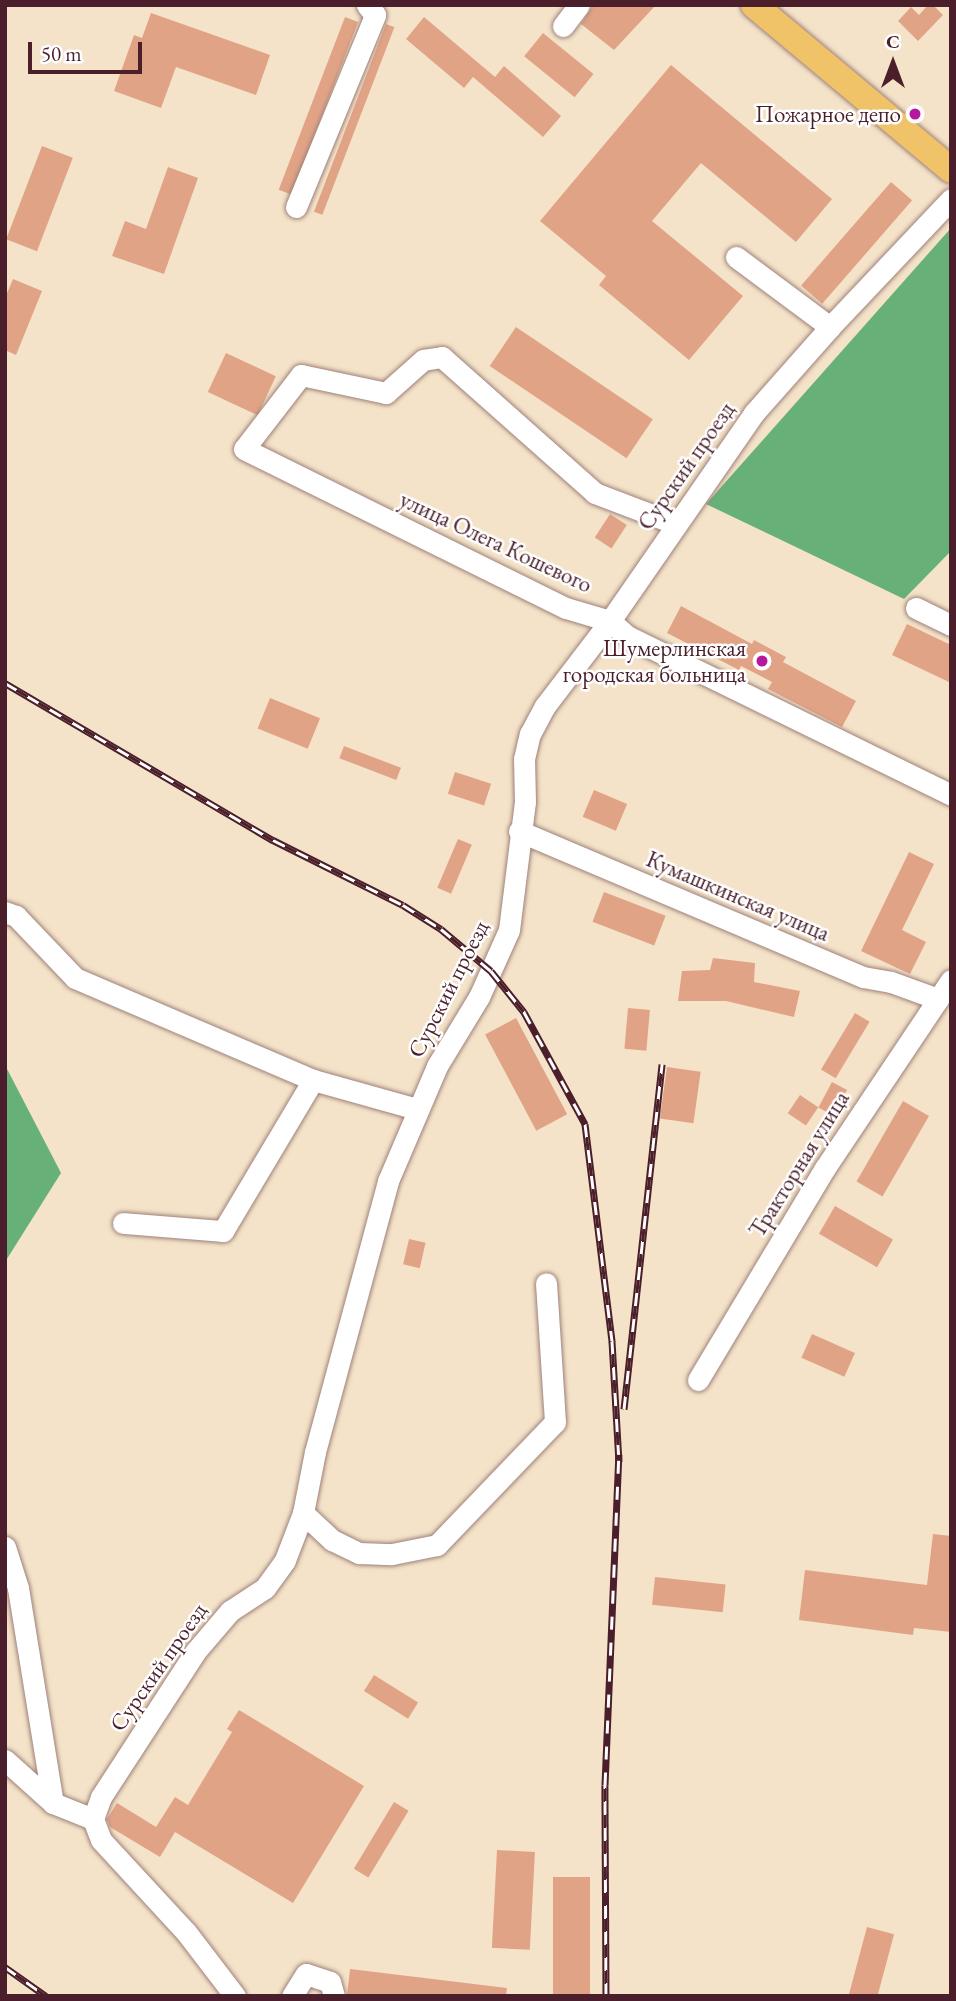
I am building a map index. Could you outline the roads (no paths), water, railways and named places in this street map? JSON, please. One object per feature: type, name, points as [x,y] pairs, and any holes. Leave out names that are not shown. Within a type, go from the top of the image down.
[{"type":"main road","points":[[754,5],[951,170]]},
{"type":"street","points":[[296,207],[375,15],[367,5]]},
{"type":"street","points":[[563,26],[579,5]]},
{"type":"street","name":"Сурский проезд","points":[[93,1819],[101,1797],[195,1652],[230,1611],[265,1588],[285,1560],[303,1513],[315,1452],[388,1181],[437,1066],[479,997],[509,930],[516,897],[520,831],[525,803],[524,759],[530,734],[545,706],[610,621],[754,414],[830,327],[951,200]]},
{"type":"street","points":[[736,257],[830,327]]},
{"type":"street","name":"улица Олега Кошевого","points":[[676,524],[595,493],[442,357],[423,360],[386,393],[301,375],[244,449],[566,608],[610,621],[627,636],[951,795]]},
{"type":"street","points":[[916,608],[951,625]]},
{"type":"street","name":"Кумашкинская улица","points":[[520,831],[863,977],[891,982],[938,999]]},
{"type":"street","points":[[5,912],[16,916],[75,978],[313,1080],[417,1109]]},
{"type":"street","name":"Тракторная улица","points":[[698,1380],[825,1168],[951,980]]},
{"type":"street","points":[[123,1223],[223,1231],[313,1080]]},
{"type":"street","points":[[303,1513],[332,1540],[359,1553],[392,1554],[437,1545],[555,1422],[546,1283]]},
{"type":"street","points":[[5,1547],[18,1588],[53,1803]]},
{"type":"street","points":[[5,1760],[53,1803],[93,1819],[101,1840],[186,1932],[235,1996]]},
{"type":"street","points":[[292,1996],[306,1974],[330,1982],[334,1996]]},
{"type":"railway","points":[[5,683],[273,840],[403,905],[441,929],[491,971],[524,1012],[585,1124],[612,1341],[619,1462]]},
{"type":"railway","points":[[624,1409],[662,1064]]},
{"type":"railway","points":[[606,1996],[605,1785],[619,1454]]},
{"type":"railway","points":[[5,1967],[46,1996]]},
{"type":"place","name":"Пожарное депо","points":[[915,114]]},
{"type":"place","name":"Шумерлинская городская больница","points":[[762,661]]}]
